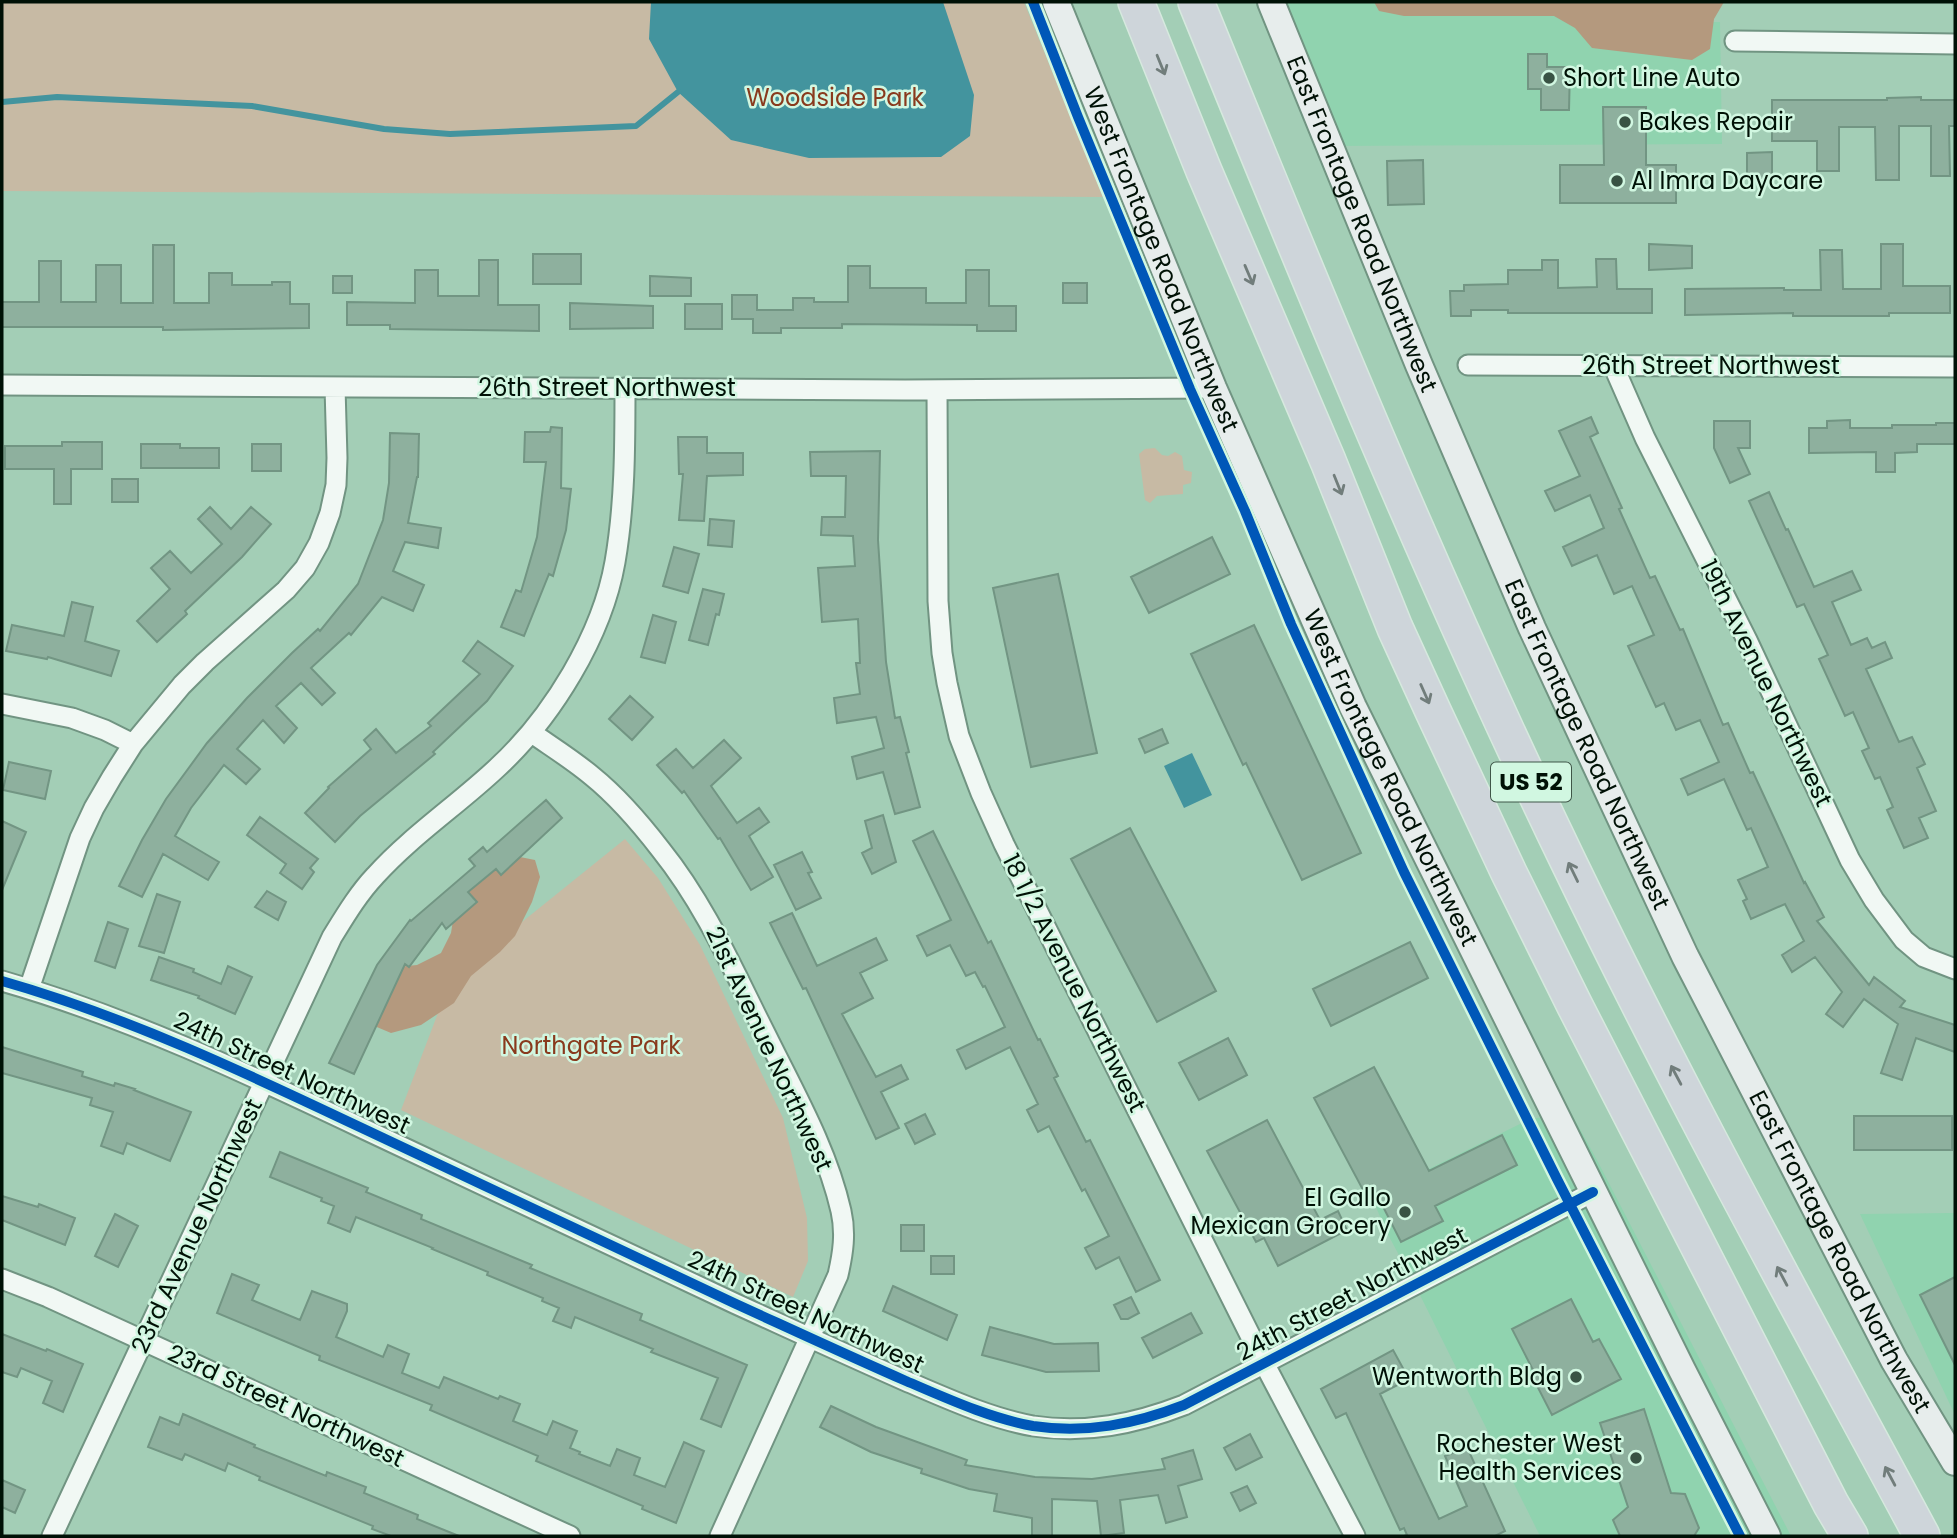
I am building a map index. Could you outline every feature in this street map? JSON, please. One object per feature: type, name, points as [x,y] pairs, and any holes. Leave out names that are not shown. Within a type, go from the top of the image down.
[{"type":"highway","name":"US 52","points":[[1136,2],[1395,628],[1444,734],[1575,1006],[1847,1536]]},
{"type":"highway","name":"US 52","points":[[1196,2],[1358,399],[1540,803],[1657,1040],[1922,1536]]},
{"type":"street","name":"West Frontage Road Northwest","points":[[1056,2],[1213,388],[1353,707],[1767,1536]]},
{"type":"street","name":"East Frontage Road Northwest","points":[[1271,2],[1419,365],[1532,628],[1685,956],[1894,1360],[1955,1462]]},
{"type":"street","points":[[1735,41],[1955,44]]},
{"type":"street","name":"26th Street Northwest","points":[[1468,365],[1955,367]]},
{"type":"street","name":"19th Avenue Northwest","points":[[1613,365],[1645,438],[1747,640],[1850,860],[1874,900],[1904,940],[1924,957],[1955,969]]},
{"type":"street","name":"26th Street Northwest","points":[[2,385],[937,390],[1213,388]]},
{"type":"street","points":[[29,989],[80,838],[94,808],[133,744],[182,685],[286,590],[305,568],[319,543],[330,513],[336,485],[335,387]]},
{"type":"street","name":"23rd Avenue Northwest","points":[[52,1536],[332,937],[375,875],[499,767],[531,733],[563,688],[583,652],[594,629],[611,576],[618,540],[625,480],[625,388]]},
{"type":"street","name":"18 1/2 Avenue Northwest","points":[[937,390],[940,628],[947,683],[960,736],[1004,844],[1264,1363],[1355,1536]]},
{"type":"street","points":[[2,705],[72,718],[133,744]]},
{"type":"street","name":"21st Avenue Northwest","points":[[531,733],[594,778],[636,821],[675,868],[714,930],[804,1111],[834,1185],[842,1213],[843,1254],[838,1275],[720,1536]]},
{"type":"street","name":"24th Street Northwest","points":[[2,981],[162,1036],[811,1339],[931,1392],[998,1417],[1033,1426],[1103,1428],[1150,1418],[1184,1405],[1593,1192]]},
{"type":"street","name":"23rd Street Northwest","points":[[2,1279],[48,1297],[570,1536]]},
{"type":"shaded area","points":[[1271,2],[1584,2],[1584,22],[1720,22],[1722,144],[1330,146]]},
{"type":"shaded area","points":[[1374,2],[1724,2],[1714,19],[1710,49],[1692,60],[1592,48],[1575,28],[1554,16],[1404,16],[1379,11]]},
{"type":"shaded area","points":[[520,857],[535,860],[540,877],[532,902],[515,936],[471,976],[454,1003],[421,1025],[391,1033],[365,1022],[387,968],[417,965],[441,953],[451,933],[455,907],[492,860]]},
{"type":"shaded area","points":[[1570,1111],[1791,1536],[1540,1536],[1385,1229],[1372,1197],[1528,1120]]},
{"type":"shaded area","points":[[1955,1213],[1955,1415],[1860,1214]]},
{"type":"green space","name":"Woodside Park","points":[[2,2],[1024,2],[1103,197],[2,191]]},
{"type":"green space","points":[[1155,448],[1162,455],[1168,456],[1175,452],[1182,456],[1184,470],[1192,472],[1191,483],[1183,485],[1183,494],[1157,496],[1150,503],[1145,500],[1139,454],[1145,449]]},
{"type":"green space","name":"Northgate Park","points":[[625,839],[658,878],[700,945],[783,1118],[807,1218],[808,1261],[793,1297],[401,1110],[451,979]]},
{"type":"water","points":[[651,2],[943,2],[974,95],[970,136],[941,157],[809,158],[731,140],[678,92],[649,39]]},
{"type":"water","points":[[1192,753],[1212,795],[1184,808],[1164,766]]},
{"type":"building","name":"Short Line Auto","points":[[1528,54],[1547,54],[1547,67],[1570,67],[1569,110],[1541,110],[1541,89],[1528,89]]},
{"type":"building","points":[[1921,97],[1921,100],[1955,100],[1955,126],[1949,126],[1950,176],[1931,176],[1931,126],[1899,126],[1899,180],[1876,180],[1875,127],[1839,127],[1839,171],[1817,171],[1817,141],[1772,141],[1772,100],[1887,100]]},
{"type":"building","points":[[1603,107],[1646,107],[1646,165],[1676,165],[1676,203],[1560,203],[1560,165],[1604,165]]},
{"type":"building","points":[[1772,152],[1772,179],[1747,179],[1747,153]]},
{"type":"building","points":[[1423,160],[1424,204],[1388,205],[1387,161]]},
{"type":"building","points":[[1649,244],[1692,246],[1692,268],[1649,270]]},
{"type":"building","points":[[1881,244],[1903,244],[1903,286],[1950,286],[1950,313],[1889,313],[1889,316],[1793,316],[1793,313],[1685,315],[1685,289],[1821,290],[1820,250],[1842,250],[1843,289],[1881,289]]},
{"type":"building","points":[[153,245],[174,245],[174,303],[209,303],[209,273],[232,273],[232,285],[290,282],[290,304],[309,304],[309,328],[163,330],[163,327],[2,327],[2,302],[39,302],[39,261],[61,261],[61,302],[96,302],[96,265],[121,265],[121,303],[153,303]]},
{"type":"building","points":[[533,254],[581,254],[581,284],[533,284]]},
{"type":"building","points":[[1596,259],[1616,259],[1617,289],[1652,289],[1652,313],[1508,313],[1508,310],[1471,310],[1471,316],[1451,316],[1450,291],[1464,291],[1464,285],[1508,284],[1508,270],[1542,270],[1542,260],[1558,260],[1558,288],[1597,287]]},
{"type":"building","points":[[479,260],[498,260],[498,305],[539,305],[539,331],[390,329],[390,325],[347,325],[347,302],[415,303],[415,270],[438,270],[438,296],[479,296]]},
{"type":"building","points":[[848,266],[870,266],[870,288],[926,288],[926,303],[966,303],[966,270],[989,270],[989,306],[1016,306],[1016,331],[977,331],[977,325],[842,324],[842,328],[781,328],[781,333],[753,333],[753,319],[732,319],[732,295],[757,295],[757,310],[793,310],[793,298],[814,298],[814,302],[848,302]]},
{"type":"building","points":[[333,276],[352,276],[352,293],[333,293]]},
{"type":"building","points":[[650,276],[691,278],[691,296],[650,296]]},
{"type":"building","points":[[1063,283],[1087,283],[1087,303],[1063,303]]},
{"type":"building","points":[[570,303],[653,306],[653,328],[570,329]]},
{"type":"building","points":[[685,304],[722,304],[722,329],[685,329]]},
{"type":"building","points":[[1591,417],[1598,433],[1590,437],[1622,508],[1619,509],[1650,578],[1655,576],[1680,630],[1683,629],[1723,725],[1728,723],[1804,883],[1824,917],[1817,921],[1869,985],[1874,977],[1905,1001],[1900,1007],[1955,1025],[1955,1052],[1916,1038],[1902,1080],[1881,1073],[1898,1024],[1864,999],[1843,1027],[1826,1014],[1842,992],[1815,957],[1792,972],[1782,955],[1804,941],[1785,904],[1751,919],[1743,901],[1747,899],[1738,880],[1768,867],[1751,828],[1747,830],[1724,779],[1688,795],[1681,779],[1719,762],[1700,720],[1676,730],[1664,703],[1656,707],[1628,646],[1654,635],[1632,586],[1614,594],[1597,555],[1572,566],[1563,547],[1604,528],[1590,495],[1555,511],[1545,491],[1580,476],[1559,431]]},
{"type":"building","points":[[1850,420],[1850,428],[1955,423],[1955,444],[1917,444],[1917,452],[1895,453],[1895,472],[1876,472],[1876,452],[1809,453],[1809,428],[1827,428],[1827,421]]},
{"type":"building","points":[[1714,421],[1750,421],[1750,448],[1738,448],[1750,474],[1730,483],[1714,448]]},
{"type":"building","points":[[551,427],[562,428],[561,488],[571,489],[566,530],[553,576],[549,574],[524,636],[501,627],[516,590],[521,592],[537,537],[546,462],[524,462],[525,432],[550,432]]},
{"type":"building","points":[[390,433],[419,434],[418,477],[408,523],[441,528],[438,548],[405,542],[393,571],[424,585],[413,611],[382,597],[351,635],[349,633],[311,668],[335,693],[322,705],[301,683],[276,706],[297,728],[284,743],[263,720],[237,749],[260,769],[246,784],[224,765],[191,808],[175,836],[219,862],[208,880],[163,854],[142,897],[119,886],[166,799],[207,743],[292,653],[318,629],[320,631],[358,584],[383,520],[389,483]]},
{"type":"building","points":[[678,437],[707,437],[707,453],[743,453],[743,475],[707,476],[704,521],[679,520],[683,474],[679,474]]},
{"type":"building","points":[[62,442],[102,442],[102,469],[71,469],[71,504],[54,504],[54,469],[5,469],[5,446],[62,446]]},
{"type":"building","points":[[141,444],[219,448],[219,468],[141,468]]},
{"type":"building","points":[[252,444],[281,444],[281,471],[252,471]]},
{"type":"building","points":[[880,451],[878,540],[886,662],[895,718],[900,717],[920,807],[895,814],[883,772],[857,779],[852,757],[884,748],[876,717],[837,723],[834,698],[860,694],[856,663],[860,663],[858,619],[822,622],[818,568],[855,566],[853,536],[821,535],[822,517],[845,517],[846,476],[811,476],[810,452]]},
{"type":"building","points":[[112,479],[138,479],[138,502],[112,502]]},
{"type":"building","points":[[1769,492],[1814,587],[1852,571],[1861,590],[1832,602],[1851,645],[1867,638],[1872,648],[1885,642],[1892,658],[1866,669],[1899,742],[1912,737],[1925,764],[1917,768],[1936,811],[1919,818],[1928,838],[1904,848],[1887,810],[1893,807],[1880,777],[1875,779],[1862,751],[1869,748],[1853,712],[1845,716],[1819,659],[1828,655],[1804,604],[1797,607],[1749,501]]},
{"type":"building","points":[[210,507],[231,529],[251,507],[271,524],[242,557],[185,611],[187,614],[157,642],[137,621],[170,589],[151,568],[170,551],[191,573],[222,544],[198,519]]},
{"type":"building","points":[[710,519],[734,521],[732,547],[708,545]]},
{"type":"building","points":[[1212,537],[1230,574],[1149,613],[1131,577]]},
{"type":"building","points":[[674,547],[699,554],[688,593],[663,586]]},
{"type":"building","points":[[1058,574],[1097,753],[1031,767],[993,588]]},
{"type":"building","points":[[703,589],[724,594],[708,645],[689,640]]},
{"type":"building","points":[[72,602],[93,607],[85,641],[119,651],[111,676],[48,657],[47,659],[6,651],[12,625],[64,636]]},
{"type":"building","points":[[653,615],[676,622],[665,663],[641,657]]},
{"type":"building","points":[[1254,625],[1361,853],[1302,880],[1246,763],[1243,765],[1191,654]]},
{"type":"building","points":[[478,641],[513,666],[487,701],[433,752],[435,754],[360,816],[335,842],[305,813],[328,787],[371,749],[364,740],[376,729],[396,753],[431,726],[428,723],[480,674],[463,661]]},
{"type":"building","points":[[630,696],[653,717],[632,740],[609,719]]},
{"type":"building","points":[[1162,729],[1168,743],[1145,753],[1139,739]]},
{"type":"building","points":[[724,740],[741,758],[711,786],[737,823],[759,808],[769,822],[749,836],[773,877],[751,890],[720,838],[718,839],[684,791],[682,793],[657,765],[676,749],[693,768]]},
{"type":"building","points":[[9,762],[51,771],[45,799],[3,790]]},
{"type":"building","points":[[546,800],[562,818],[501,875],[496,869],[468,892],[477,902],[446,929],[442,923],[409,967],[405,964],[354,1074],[329,1063],[377,965],[410,920],[475,866],[469,859],[483,847],[487,852]]},
{"type":"building","points":[[883,815],[896,862],[872,874],[862,853],[872,848],[865,821]]},
{"type":"building","points":[[260,817],[318,859],[310,868],[314,872],[302,889],[280,873],[286,864],[247,835]]},
{"type":"building","points":[[2,821],[26,832],[2,890]]},
{"type":"building","points":[[1130,828],[1216,991],[1157,1022],[1071,859]]},
{"type":"building","points":[[933,831],[988,943],[991,941],[1038,1040],[1040,1039],[1058,1076],[1054,1078],[1086,1142],[1090,1140],[1160,1280],[1136,1292],[1119,1257],[1096,1269],[1085,1248],[1109,1236],[1085,1189],[1082,1191],[1049,1126],[1038,1132],[1027,1110],[1038,1104],[1010,1047],[966,1069],[957,1050],[1005,1027],[985,986],[983,987],[975,972],[966,976],[950,945],[927,956],[917,936],[951,920],[913,841]]},
{"type":"building","points":[[802,852],[812,872],[808,873],[821,898],[796,910],[774,865]]},
{"type":"building","points":[[267,891],[286,902],[278,920],[255,907]]},
{"type":"building","points":[[157,894],[180,902],[164,953],[139,946]]},
{"type":"building","points":[[792,913],[817,966],[876,938],[887,960],[860,973],[873,998],[842,1014],[876,1077],[901,1065],[908,1079],[881,1092],[899,1128],[876,1139],[806,988],[803,989],[770,923]]},
{"type":"building","points":[[108,922],[128,929],[115,968],[95,961]]},
{"type":"building","points":[[1410,942],[1428,978],[1331,1026],[1313,989]]},
{"type":"building","points":[[159,957],[194,969],[193,972],[221,984],[228,966],[252,977],[235,1014],[198,998],[199,996],[151,980]]},
{"type":"building","points":[[1228,1038],[1247,1075],[1199,1100],[1179,1063]]},
{"type":"building","points":[[2,1047],[83,1072],[82,1076],[135,1089],[191,1112],[170,1161],[127,1143],[123,1154],[101,1146],[113,1112],[90,1105],[92,1098],[2,1073]]},
{"type":"building","points":[[1374,1067],[1429,1171],[1502,1135],[1517,1165],[1435,1206],[1443,1221],[1401,1242],[1372,1185],[1363,1190],[1314,1098]]},
{"type":"building","points":[[925,1114],[935,1134],[915,1144],[905,1124]]},
{"type":"building","points":[[1854,1116],[1952,1116],[1952,1150],[1854,1150]]},
{"type":"building","points":[[1267,1120],[1320,1220],[1338,1211],[1347,1230],[1278,1266],[1264,1238],[1256,1242],[1207,1151]]},
{"type":"building","points":[[280,1152],[368,1188],[366,1192],[422,1215],[421,1219],[642,1314],[640,1320],[747,1365],[721,1427],[701,1419],[718,1378],[651,1352],[653,1349],[575,1317],[571,1328],[553,1321],[559,1308],[542,1301],[543,1298],[487,1275],[488,1272],[433,1248],[356,1217],[350,1232],[328,1223],[334,1206],[321,1201],[322,1198],[270,1177]]},
{"type":"building","points":[[2,1196],[38,1207],[39,1204],[75,1218],[65,1245],[2,1220]]},
{"type":"building","points":[[115,1214],[138,1226],[118,1267],[95,1256]]},
{"type":"building","points":[[901,1225],[924,1225],[924,1251],[901,1251]]},
{"type":"building","points":[[931,1256],[954,1256],[954,1274],[931,1274]]},
{"type":"building","points":[[232,1274],[259,1285],[252,1300],[300,1320],[312,1291],[347,1304],[347,1311],[336,1337],[383,1357],[388,1345],[409,1354],[402,1373],[439,1388],[444,1377],[498,1399],[500,1396],[520,1404],[513,1421],[547,1435],[553,1421],[577,1431],[570,1448],[580,1452],[579,1454],[610,1466],[617,1449],[640,1458],[634,1475],[665,1487],[684,1442],[704,1451],[676,1523],[642,1509],[643,1506],[536,1461],[538,1456],[430,1410],[432,1405],[319,1360],[320,1356],[217,1313]]},
{"type":"building","points":[[1955,1277],[1955,1365],[1920,1295]]},
{"type":"building","points":[[893,1286],[957,1315],[947,1340],[883,1311]]},
{"type":"building","points":[[1131,1297],[1139,1313],[1128,1319],[1121,1319],[1114,1305]]},
{"type":"building","points":[[1571,1299],[1593,1342],[1599,1339],[1621,1379],[1552,1415],[1512,1329]]},
{"type":"building","points":[[1191,1313],[1202,1333],[1153,1358],[1142,1338]]},
{"type":"building","points":[[990,1327],[1054,1344],[1098,1343],[1099,1371],[1046,1372],[982,1355]]},
{"type":"building","points":[[2,1334],[83,1364],[63,1412],[43,1403],[52,1381],[21,1368],[17,1377],[2,1372]]},
{"type":"building","points":[[1393,1350],[1409,1379],[1380,1394],[1439,1519],[1467,1506],[1445,1456],[1467,1447],[1505,1531],[1495,1536],[1404,1536],[1407,1535],[1404,1528],[1400,1530],[1346,1413],[1336,1418],[1321,1389]]},
{"type":"building","points":[[831,1406],[876,1427],[967,1460],[965,1465],[1035,1477],[1092,1479],[1165,1469],[1162,1459],[1193,1450],[1202,1479],[1178,1486],[1187,1517],[1166,1523],[1158,1495],[1120,1500],[1124,1533],[1101,1536],[1097,1501],[1052,1499],[1052,1536],[1032,1536],[1032,1518],[994,1511],[997,1494],[969,1489],[921,1473],[922,1469],[871,1452],[820,1427]]},
{"type":"building","name":"Rochester West Health Services","points":[[1644,1409],[1671,1493],[1685,1494],[1699,1528],[1694,1536],[1620,1536],[1613,1520],[1628,1507],[1600,1423]]},
{"type":"building","points":[[183,1414],[326,1476],[327,1472],[366,1487],[364,1493],[418,1515],[417,1519],[459,1536],[391,1536],[372,1529],[373,1526],[259,1480],[260,1477],[228,1463],[225,1471],[185,1454],[182,1460],[148,1447],[160,1417],[179,1425]]},
{"type":"building","points":[[1250,1434],[1262,1457],[1236,1470],[1224,1448]]},
{"type":"building","points":[[2,1480],[25,1490],[15,1513],[2,1507]]},
{"type":"building","points":[[1247,1486],[1256,1503],[1240,1511],[1231,1493]]},
{"type":"waterway","points":[[2,102],[57,97],[252,106],[384,129],[450,134],[636,126],[678,92]]},
{"type":"cycle path","points":[[1033,2],[1190,389],[1245,511],[1291,624],[1404,872],[1740,1536]]},
{"type":"cycle path","points":[[2,981],[95,1011],[186,1048],[885,1372],[968,1407],[1033,1426],[1072,1429],[1110,1426],[1184,1405],[1593,1192]]},
{"type":"place","name":"Short Line Auto","points":[[1549,78]]},
{"type":"place","name":"Bakes Repair","points":[[1625,122]]},
{"type":"place","name":"Al Imra Daycare","points":[[1617,181]]},
{"type":"place","name":"El Gallo Mexican Grocery","points":[[1405,1212]]},
{"type":"place","name":"Wentworth Bldg","points":[[1576,1377]]},
{"type":"place","name":"Rochester West Health Services","points":[[1636,1458]]}]
